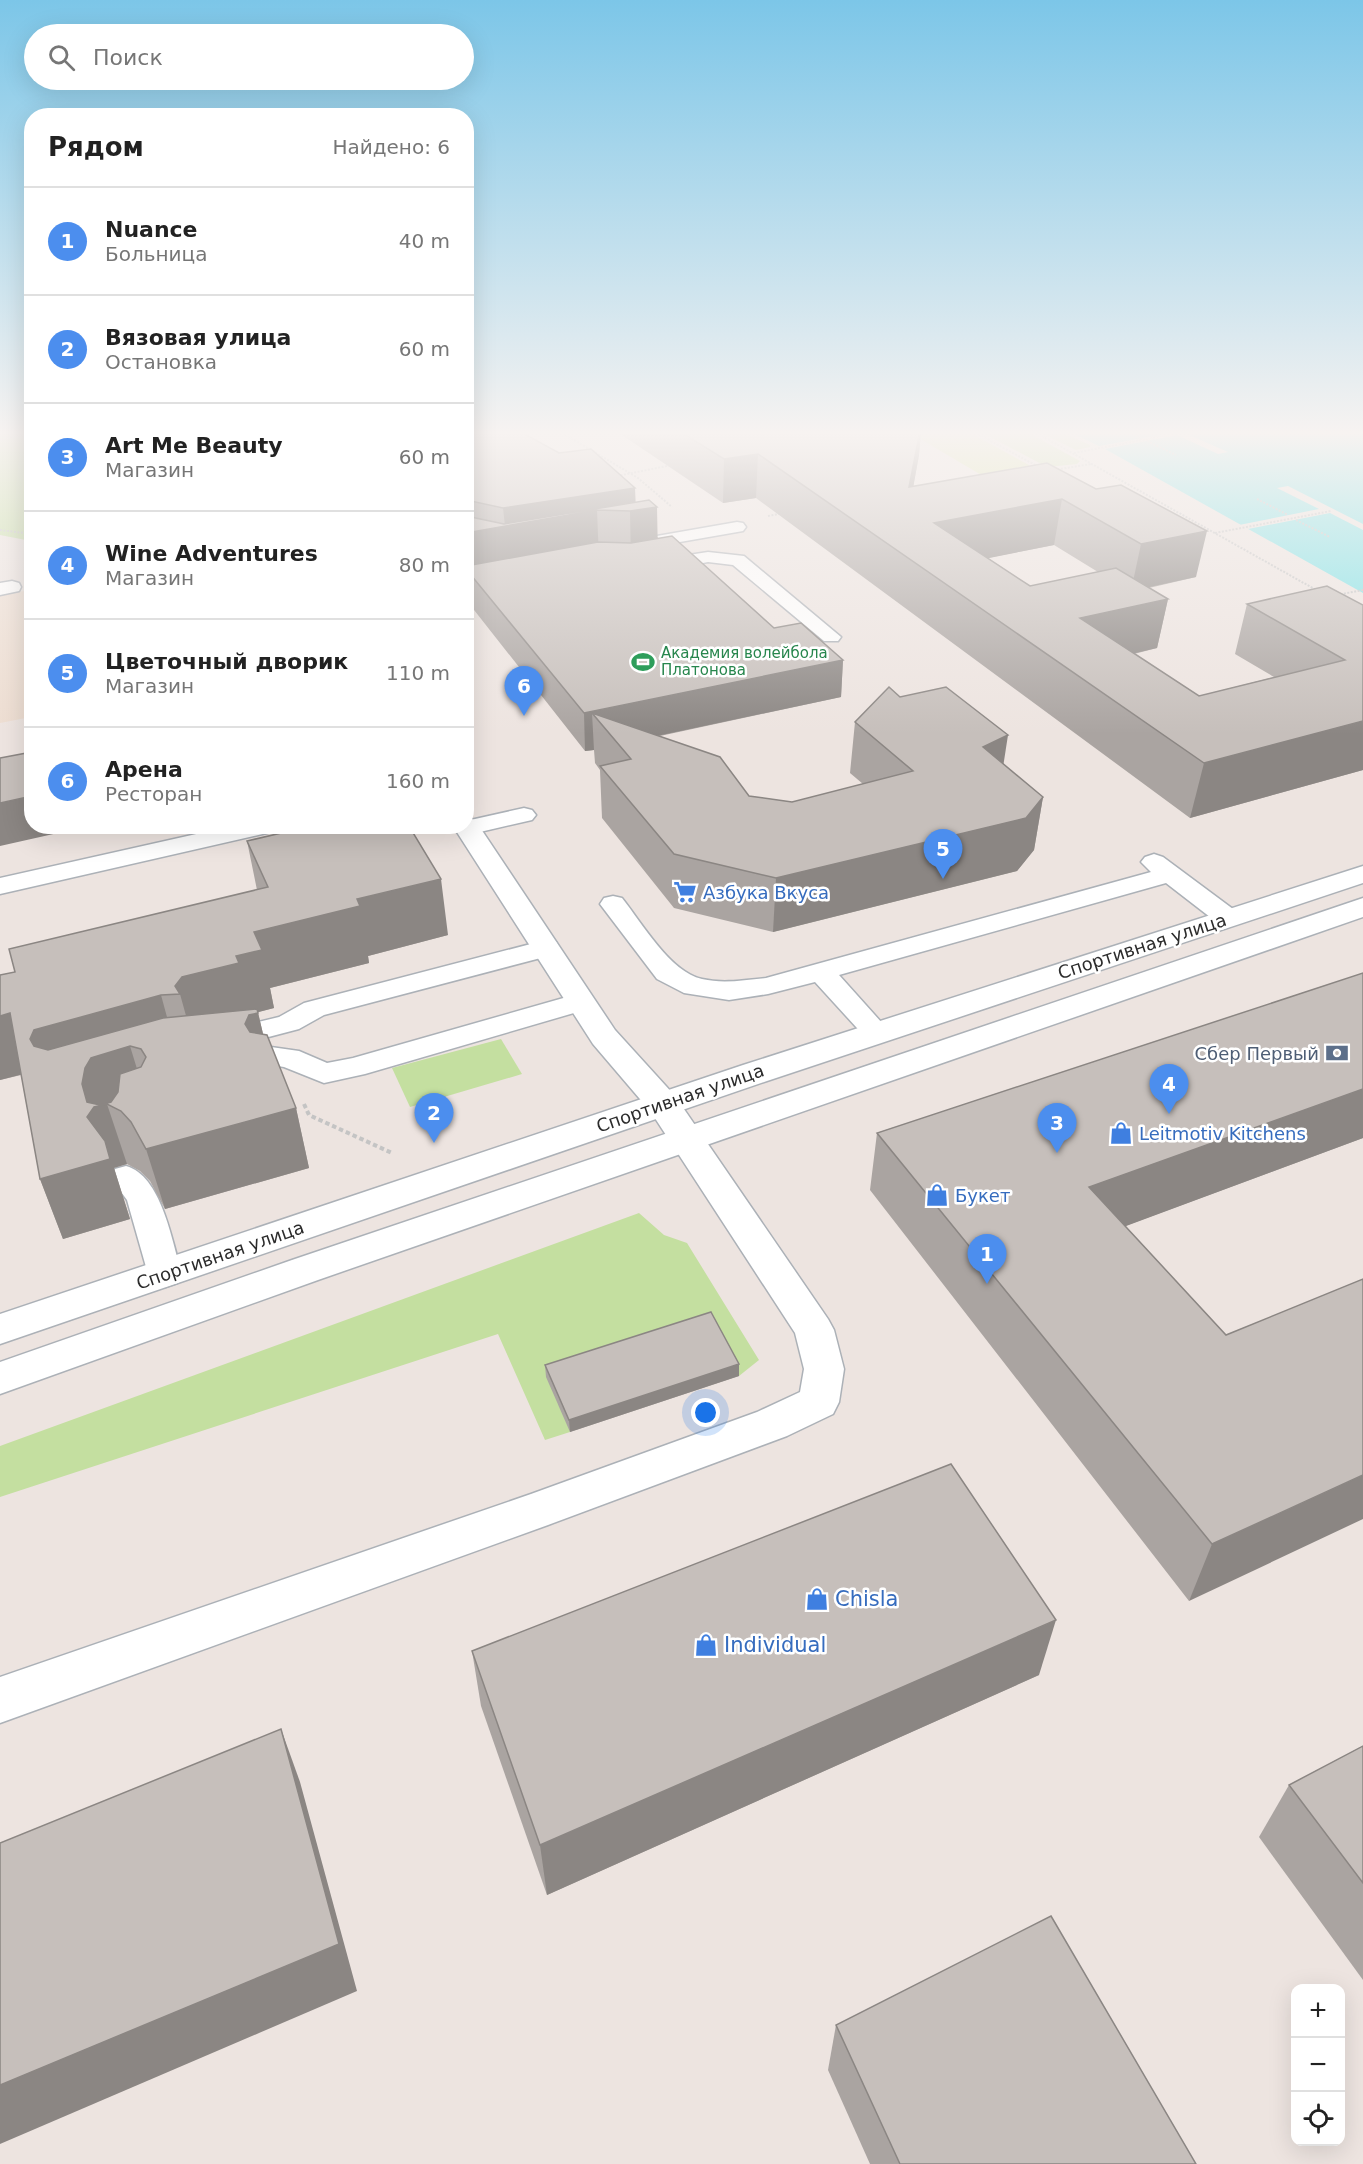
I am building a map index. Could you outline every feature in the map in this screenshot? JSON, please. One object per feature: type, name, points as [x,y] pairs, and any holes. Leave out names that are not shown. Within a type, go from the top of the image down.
[{"type":"street","points":[[0,1700],[533,1512],[772,1424],[819,1402],[824,1369],[814,1330],[675,1121],[604,1037],[471,834]]},
{"type":"street","name":"Спортивная улица","points":[[0,1378],[675,1121],[877,1033],[1363,874]]},
{"type":"street","name":"Спортивная улица","points":[[0,1329],[165,1274],[675,1121],[1363,907]]},
{"type":"lane","points":[[622,547],[708,532]]},
{"type":"lane","points":[[638,568],[708,557],[738,560],[831,638]]},
{"type":"lane","points":[[474,825],[524,814]]},
{"type":"lane","points":[[0,886],[231,834]]},
{"type":"lane","points":[[613,904],[667,974],[693,987],[739,990],[768,986],[820,971],[1160,866],[1228,918]]},
{"type":"lane","points":[[324,1072],[288,1058],[211,1053],[289,1023],[314,1009],[546,948]]},
{"type":"lane","points":[[820,971],[877,1033]]},
{"type":"lane","points":[[276,1082],[355,1067],[581,1002]]},
{"type":"lane","points":[[126,1178],[142,1197],[165,1274]]},
{"type":"path","points":[[1214,533],[1219,532]]},
{"type":"path","points":[[1320,532],[1330,537]]},
{"type":"path","points":[[1214,533],[1318,591]]},
{"type":"path","points":[[1328,597],[1363,590]]},
{"type":"path","points":[[309,1115],[397,1155]]},
{"type":"shaded area","points":[[24,591],[24,718],[0,723],[0,595]]},
{"type":"green space","points":[[0,532],[24,532],[24,540],[0,535]]},
{"type":"green space","points":[[501,1039],[522,1074],[410,1107],[392,1068]]},
{"type":"green space","points":[[639,1213],[664,1235],[687,1243],[759,1360],[739,1376],[710,1325],[570,1432],[545,1440],[498,1334],[0,1497],[0,1446]]},
{"type":"water","points":[[1254,532],[1363,532],[1363,593]]},
{"type":"building","points":[[871,532],[948,532],[1030,586],[1116,568],[1168,599],[1080,618],[1199,696],[1345,660],[1247,604],[1327,586],[1363,605],[1363,721],[1204,763]]},
{"type":"building","points":[[1120,532],[1202,532],[1141,544]]},
{"type":"building","name":"Академия волейбола Платонова","points":[[672,536],[774,628],[801,623],[843,660],[584,713],[474,579],[474,565],[598,542],[631,543]]},
{"type":"building","points":[[889,687],[900,697],[946,687],[1008,735],[983,747],[1043,797],[1026,818],[776,878],[674,854],[600,766],[631,759],[592,713],[720,757],[749,796],[792,802],[913,771],[855,722]]},
{"type":"building","points":[[24,754],[24,798],[0,803],[0,758]]},
{"type":"building","points":[[277,834],[414,834],[441,879],[357,899],[360,906],[254,932],[262,950],[236,956],[239,963],[182,977],[175,986],[180,994],[161,995],[34,1030],[30,1039],[34,1046],[48,1050],[163,1018],[257,1009],[258,1013],[249,1015],[245,1024],[250,1032],[267,1035],[296,1108],[146,1149],[131,1122],[121,1111],[107,1104],[94,1107],[87,1117],[105,1141],[110,1159],[40,1179],[10,1013],[0,1016],[0,975],[15,972],[9,949],[268,887],[247,841]],"holes":[[[130,1046],[141,1049],[146,1057],[141,1067],[120,1074],[118,1092],[111,1102],[100,1105],[87,1102],[82,1084],[85,1068],[91,1058]]]},
{"type":"building","points":[[1363,973],[1363,1089],[1089,1187],[1226,1335],[1363,1279],[1363,1475],[1212,1544],[877,1133]]},
{"type":"building","points":[[711,1312],[739,1364],[569,1420],[545,1365]]},
{"type":"building","points":[[951,1464],[1056,1620],[540,1845],[472,1651]]},
{"type":"building","points":[[281,1729],[339,1944],[0,2085],[0,1843]]},
{"type":"building","points":[[1363,1746],[1363,1883],[1289,1785]]},
{"type":"building","points":[[1051,1916],[1196,2164],[900,2164],[836,2025]]},
{"type":"place","name":"Академия волейбола Платонова","points":[[643,662]]},
{"type":"place","name":"Арена","points":[[524,716]]},
{"type":"place","name":"Цветочный дворик","points":[[943,879]]},
{"type":"place","name":"Азбука Вкуса","points":[[685,892]]},
{"type":"place","name":"Сбер Первый","points":[[1337,1053]]},
{"type":"place","name":"Wine Adventures","points":[[1169,1114]]},
{"type":"place","name":"Leitmotiv Kitchens","points":[[1121,1133]]},
{"type":"place","name":"Вязовая улица","points":[[434,1143]]},
{"type":"place","name":"Art Me Beauty","points":[[1057,1153]]},
{"type":"place","name":"Букет","points":[[937,1195]]},
{"type":"place","name":"Nuance","points":[[987,1284]]},
{"type":"place","name":"Chisla","points":[[817,1599]]},
{"type":"place","name":"Individual","points":[[706,1645]]}]
